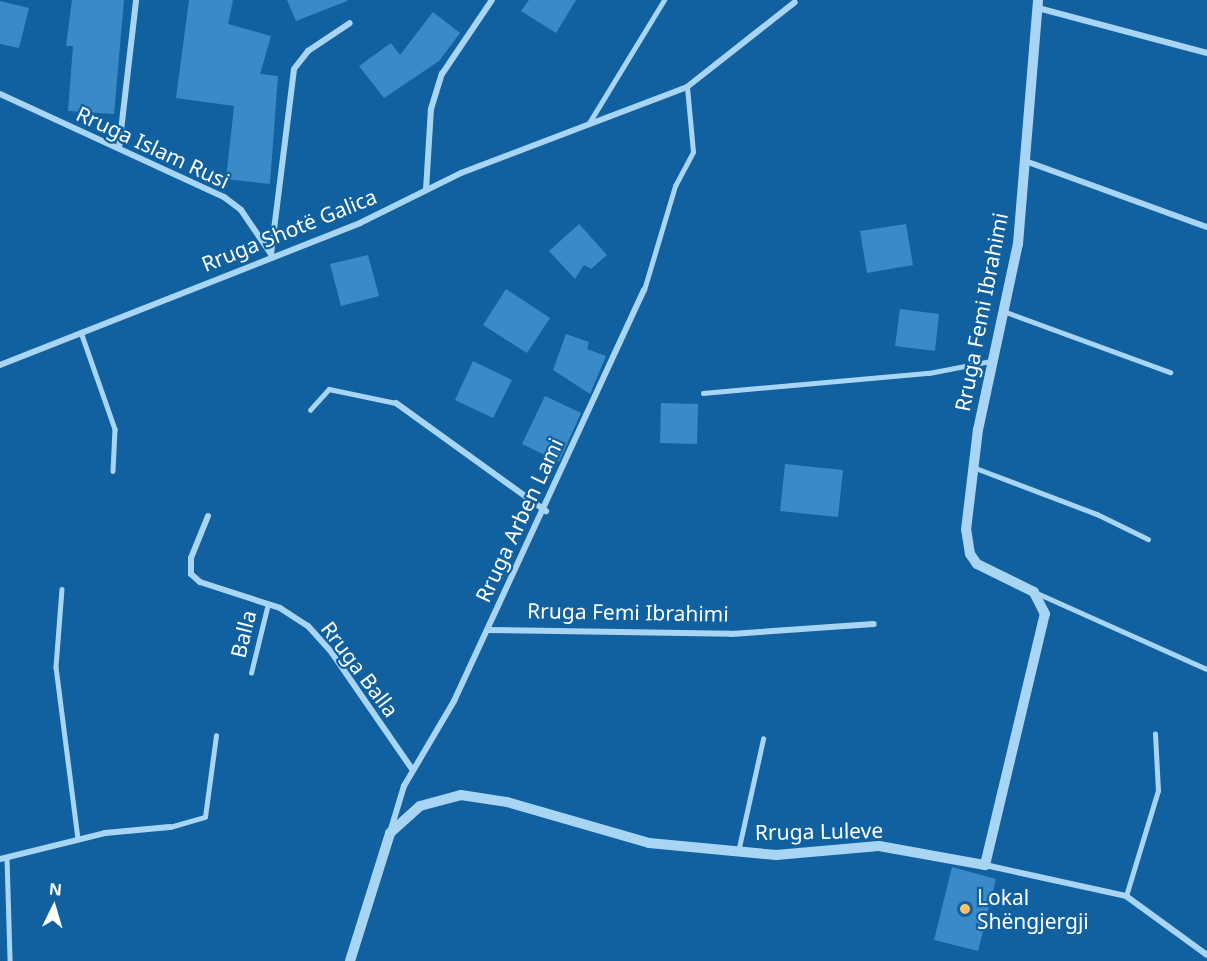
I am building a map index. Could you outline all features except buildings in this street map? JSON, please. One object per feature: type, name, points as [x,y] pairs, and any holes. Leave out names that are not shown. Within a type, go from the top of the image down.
[{"type":"street","points":[[119,148],[136,0]]},
{"type":"street","points":[[426,190],[431,109],[442,74],[492,0]]},
{"type":"street","name":"Rruga Shotë Galica","points":[[0,365],[271,254],[360,223],[426,190],[589,123],[687,87],[795,2]]},
{"type":"street","points":[[1038,4],[1207,53]]},
{"type":"street","name":"Rruga Femi Ibrahimi","points":[[1034,592],[987,570],[970,554],[966,530],[971,467],[1006,312],[1028,162],[1038,4]]},
{"type":"street","points":[[271,254],[294,69],[308,51],[350,23]]},
{"type":"street","name":"Rruga Islam Rusi","points":[[0,94],[224,197],[241,210],[271,254]]},
{"type":"street","points":[[1028,162],[1207,227]]},
{"type":"street","name":"Rruga Arben Lami","points":[[350,961],[412,769],[454,701],[546,511],[645,290]]},
{"type":"street","points":[[396,403],[546,511]]},
{"type":"street","name":"Rruga Balla","points":[[208,516],[191,558],[191,574],[200,582],[268,604],[308,626],[332,653],[412,769]]},
{"type":"street","points":[[985,865],[1046,614],[1034,592]]},
{"type":"street","name":"Rruga Femi Ibrahimi","points":[[488,630],[731,634],[874,624]]},
{"type":"street","name":"Rruga Luleve","points":[[390,833],[420,806],[461,795],[507,802],[650,843],[738,852],[809,854],[879,846],[985,865],[1126,896],[1207,955]]},
{"type":"street","points":[[3,858],[78,839],[170,826]]},
{"type":"lane","points":[[589,123],[664,0]]},
{"type":"lane","name":"Rruga Arben Lami","points":[[645,290],[675,186],[693,152],[687,87]]},
{"type":"lane","points":[[1006,312],[1170,372]]},
{"type":"lane","points":[[81,332],[115,429],[113,471]]},
{"type":"lane","points":[[703,393],[928,373],[994,360]]},
{"type":"lane","points":[[310,410],[329,389],[396,403]]},
{"type":"lane","points":[[971,467],[1097,514],[1148,539]]},
{"type":"lane","points":[[62,589],[56,668],[78,839]]},
{"type":"lane","name":"Rruga Femi Ibrahimi","points":[[1034,592],[1207,669]]},
{"type":"lane","name":"Balla","points":[[251,673],[268,604]]},
{"type":"lane","points":[[1126,896],[1158,791],[1155,734]]},
{"type":"lane","points":[[170,826],[205,817],[216,736]]},
{"type":"lane","points":[[738,852],[763,739]]},
{"type":"lane","points":[[3,858],[10,961]]},
{"type":"place","name":"Lokal Shëngjergji","points":[[965,909]]}]
